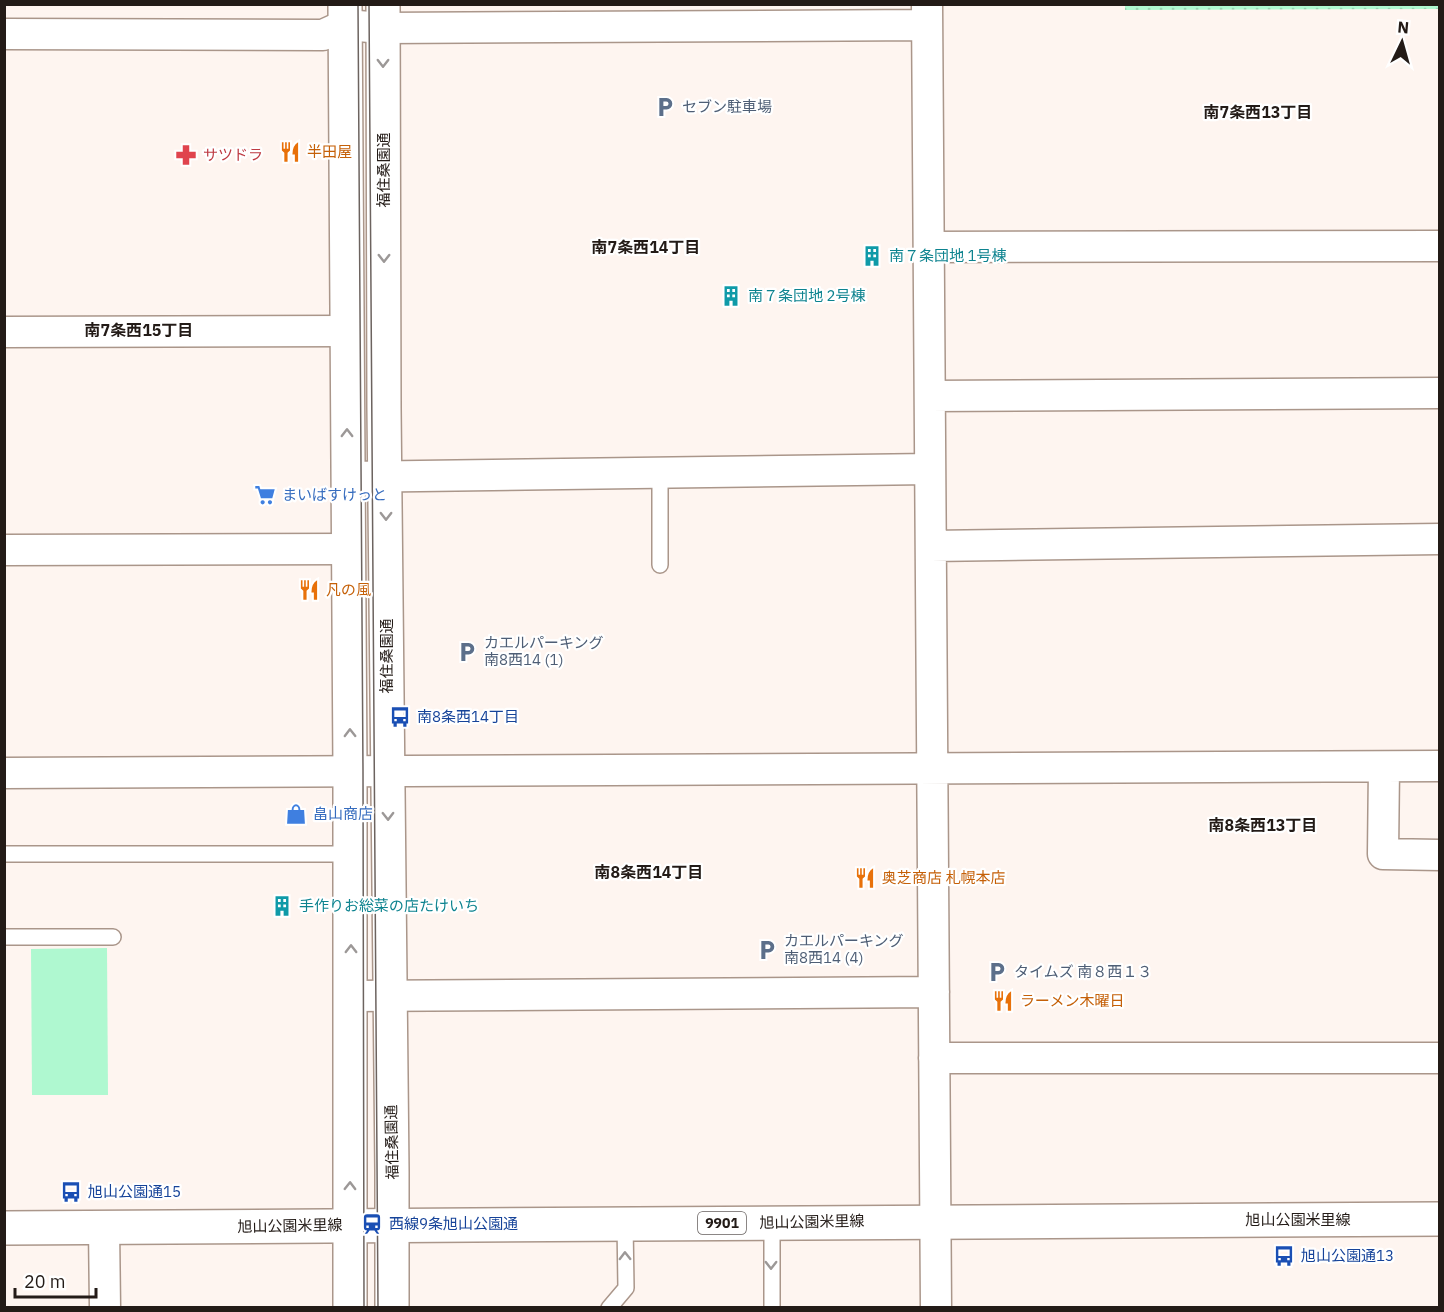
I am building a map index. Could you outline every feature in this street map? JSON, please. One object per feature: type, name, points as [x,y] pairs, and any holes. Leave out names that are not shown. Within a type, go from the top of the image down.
[{"type":"street","points":[[345,15],[351,996],[350,1308]]},
{"type":"street","points":[[4,34],[323,35],[345,15],[927,15],[936,1308]]},
{"type":"street","name":"福住桑園通","points":[[383,16],[392,1308]]},
{"type":"street","points":[[929,247],[1440,246]]},
{"type":"street","points":[[4,332],[347,331]]},
{"type":"street","points":[[930,396],[1440,393]]},
{"type":"street","points":[[348,477],[930,469]]},
{"type":"street","points":[[931,546],[1440,539]]},
{"type":"street","points":[[4,550],[348,549]]},
{"type":"street","points":[[4,773],[1440,766]]},
{"type":"street","points":[[1384,767],[1383,854],[1440,855]]},
{"type":"street","points":[[351,996],[934,992]]},
{"type":"street","points":[[934,1058],[1440,1058]]},
{"type":"street","name":"旭山公園米里線","points":[[4,1228],[1440,1219]]},
{"type":"street","points":[[104,1227],[105,1308]]},
{"type":"lane","points":[[660,472],[660,566]]},
{"type":"lane","points":[[4,854],[350,854]]},
{"type":"lane","points":[[4,937],[113,937]]},
{"type":"lane","points":[[772,1222],[772,1308]]},
{"type":"lane","points":[[609,1308],[626,1288],[625,1223]]},
{"type":"green space","points":[[1439,4],[1439,9],[1125,10],[1125,5]]},
{"type":"green space","points":[[107,948],[108,1095],[32,1095],[31,949]]},
{"type":"tram line","points":[[358,4],[364,1308]]},
{"type":"tram line","points":[[369,4],[378,1308]]},
{"type":"place","name":"セブン駐車場","points":[[665,107]]},
{"type":"place","name":"半田屋","points":[[290,152]]},
{"type":"place","name":"サツドラ","points":[[186,155]]},
{"type":"place","name":"南７条団地 1号棟","points":[[872,256]]},
{"type":"place","name":"南７条団地 2号棟","points":[[731,296]]},
{"type":"place","name":"まいばすけっと","points":[[265,495]]},
{"type":"place","name":"凡の風","points":[[309,590]]},
{"type":"place","name":"カエルパーキング 南8西14 (1)","points":[[467,652]]},
{"type":"place","name":"南8条西14丁目","points":[[400,717]]},
{"type":"place","name":"畠山商店","points":[[296,814]]},
{"type":"place","name":"奥芝商店 札幌本店","points":[[865,878]]},
{"type":"place","name":"手作りお総菜の店たけいち","points":[[282,906]]},
{"type":"place","name":"カエルパーキング 南8西14 (4)","points":[[767,950]]},
{"type":"place","name":"タイムズ 南８西１３","points":[[997,972]]},
{"type":"place","name":"ラーメン木曜日","points":[[1003,1001]]},
{"type":"place","name":"旭山公園通15","points":[[71,1192]]},
{"type":"place","name":"西線9条旭山公園通","points":[[372,1224]]},
{"type":"place","name":"旭山公園通13","points":[[1284,1256]]},
{"type":"district","name":"南7条西13丁目","points":[[1258,112]]},
{"type":"district","name":"南7条西14丁目","points":[[646,247]]},
{"type":"district","name":"南7条西15丁目","points":[[139,330]]},
{"type":"district","name":"南8条西13丁目","points":[[1263,825]]},
{"type":"district","name":"南8条西14丁目","points":[[649,872]]}]
